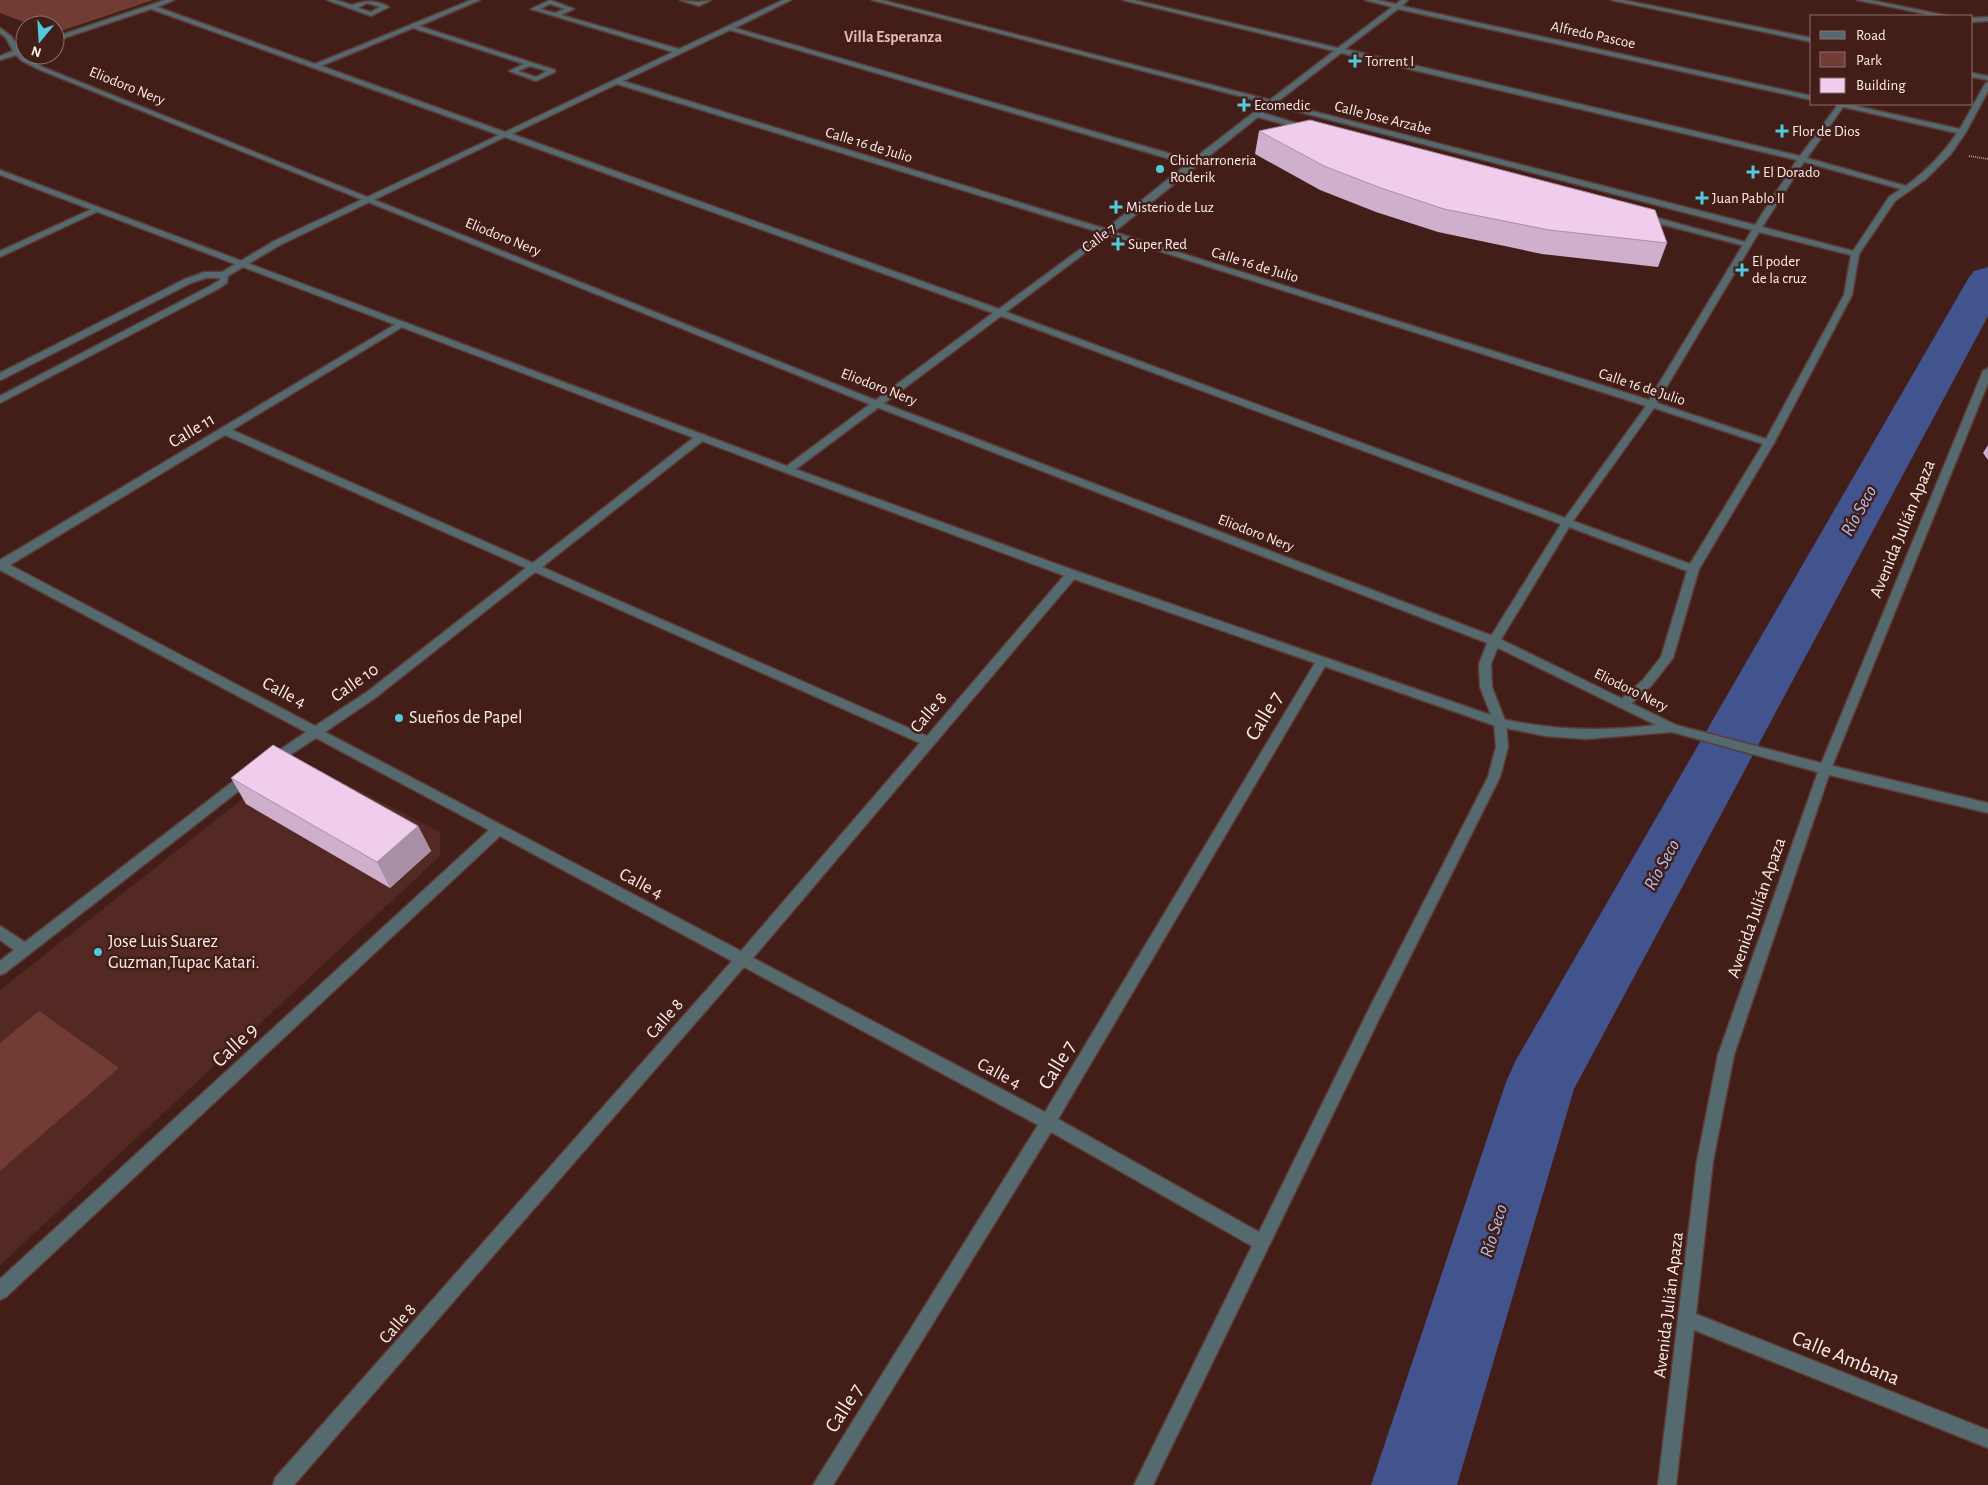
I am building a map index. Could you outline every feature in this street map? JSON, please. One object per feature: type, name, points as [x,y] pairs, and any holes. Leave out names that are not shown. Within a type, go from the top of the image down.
[{"type":"street","points":[[65,36],[171,0]]},
{"type":"street","points":[[330,0],[352,8]]},
{"type":"street","points":[[315,66],[477,0]]},
{"type":"street","points":[[683,0],[699,4],[708,0]]},
{"type":"street","points":[[0,377],[188,281],[205,275],[224,274],[278,243],[788,0]]},
{"type":"street","name":"Calle Jose Arzabe","points":[[875,0],[1855,254]]},
{"type":"street","points":[[1126,0],[1802,159],[1906,188]]},
{"type":"street","name":"Alfredo Pascoe","points":[[1368,0],[1810,98]]},
{"type":"street","name":"Calle 7","points":[[788,470],[1107,232],[1193,163],[1405,0]]},
{"type":"street","points":[[1614,0],[1810,40]]},
{"type":"street","points":[[1860,0],[1939,15]]},
{"type":"street","points":[[151,7],[998,312],[1693,570]]},
{"type":"street","points":[[1895,15],[1899,8]]},
{"type":"street","points":[[555,15],[681,52]]},
{"type":"street","points":[[1985,20],[1988,24]]},
{"type":"street","points":[[413,26],[553,71],[536,79],[512,71],[529,64]]},
{"type":"street","points":[[730,28],[1193,163]]},
{"type":"street","name":"Eliodoro Nery","points":[[0,30],[15,44]]},
{"type":"street","points":[[0,58],[15,53]]},
{"type":"street","name":"Eliodoro Nery","points":[[35,65],[876,404],[1494,642],[1672,728]]},
{"type":"street","points":[[1973,75],[1988,78]]},
{"type":"street","name":"Calle 16 de Julio","points":[[618,82],[1107,232],[1652,404],[1769,443]]},
{"type":"street","points":[[1622,704],[1647,683],[1668,658],[1693,570],[1769,443],[1848,295],[1855,254],[1892,199],[1923,178],[1948,152],[1962,132],[1988,84]]},
{"type":"street","points":[[1143,1485],[1374,1012],[1494,777],[1502,747],[1500,723],[1486,687],[1485,664],[1494,642],[1567,522],[1652,404],[1757,228],[1840,105]]},
{"type":"street","points":[[1845,105],[1962,132]]},
{"type":"street","points":[[1257,114],[1321,131]]},
{"type":"street","name":"Eliodoro Nery","points":[[0,172],[788,470],[1072,574],[1500,723],[1536,732],[1583,736],[1627,734],[1672,728]]},
{"type":"street","points":[[0,254],[97,210]]},
{"type":"street","points":[[1637,215],[1748,244]]},
{"type":"street","points":[[0,400],[224,282],[224,274]]},
{"type":"street","name":"Calle 11","points":[[1,565],[401,324]]},
{"type":"street","name":"Avenida Julián Apaza","points":[[1667,1485],[1705,1161],[1726,1055],[1825,769],[1988,370]]},
{"type":"street","points":[[225,430],[929,742]]},
{"type":"street","name":"Calle 10","points":[[0,969],[245,779],[371,695],[701,436]]},
{"type":"street","name":"Calle 4","points":[[1,565],[1048,1122],[1262,1243]]},
{"type":"street","name":"Calle 8","points":[[282,1485],[743,959],[1072,574]]},
{"type":"street","name":"Calle 7","points":[[822,1485],[1048,1122],[1322,661]]},
{"type":"street","points":[[1672,728],[1825,769],[1988,808]]},
{"type":"street","name":"Calle 9","points":[[0,1291],[498,830]]},
{"type":"street","points":[[0,932],[24,949]]},
{"type":"street","name":"Calle Ambana","points":[[1687,1319],[1988,1439]]},
{"type":"shaded area","points":[[305,763],[440,832],[440,856],[0,1265],[0,990],[286,765]]},
{"type":"green space","points":[[0,0],[153,0],[65,30],[65,15],[15,15],[15,19],[0,13]]},
{"type":"green space","points":[[39,1011],[119,1068],[0,1171],[0,1043]]},
{"type":"building","points":[[1310,120],[1655,210],[1667,243],[1549,230],[1444,209],[1324,166],[1259,131]]},
{"type":"building","points":[[273,745],[418,826],[377,862],[231,778]]},
{"type":"waterway","name":"Río Seco","points":[[1414,1485],[1541,1082],[1988,279]]},
{"type":"place","name":"Torrent I","points":[[1355,61]]},
{"type":"place","name":"Ecomedic","points":[[1244,105]]},
{"type":"place","name":"Flor de Dios","points":[[1782,131]]},
{"type":"place","name":"Chicharroneria Roderik","points":[[1160,169]]},
{"type":"place","name":"El Dorado","points":[[1753,172]]},
{"type":"place","name":"Juan Pablo II","points":[[1702,198]]},
{"type":"place","name":"Misterio de Luz","points":[[1116,207]]},
{"type":"place","name":"Super Red","points":[[1118,244]]},
{"type":"place","name":"El poder de la cruz","points":[[1742,270]]},
{"type":"place","name":"Sueños de Papel","points":[[399,718]]},
{"type":"place","name":"Jose Luis Suarez Guzman,Tupac Katari.","points":[[98,952]]},
{"type":"district","name":"Villa Esperanza","points":[[893,37]]}]
